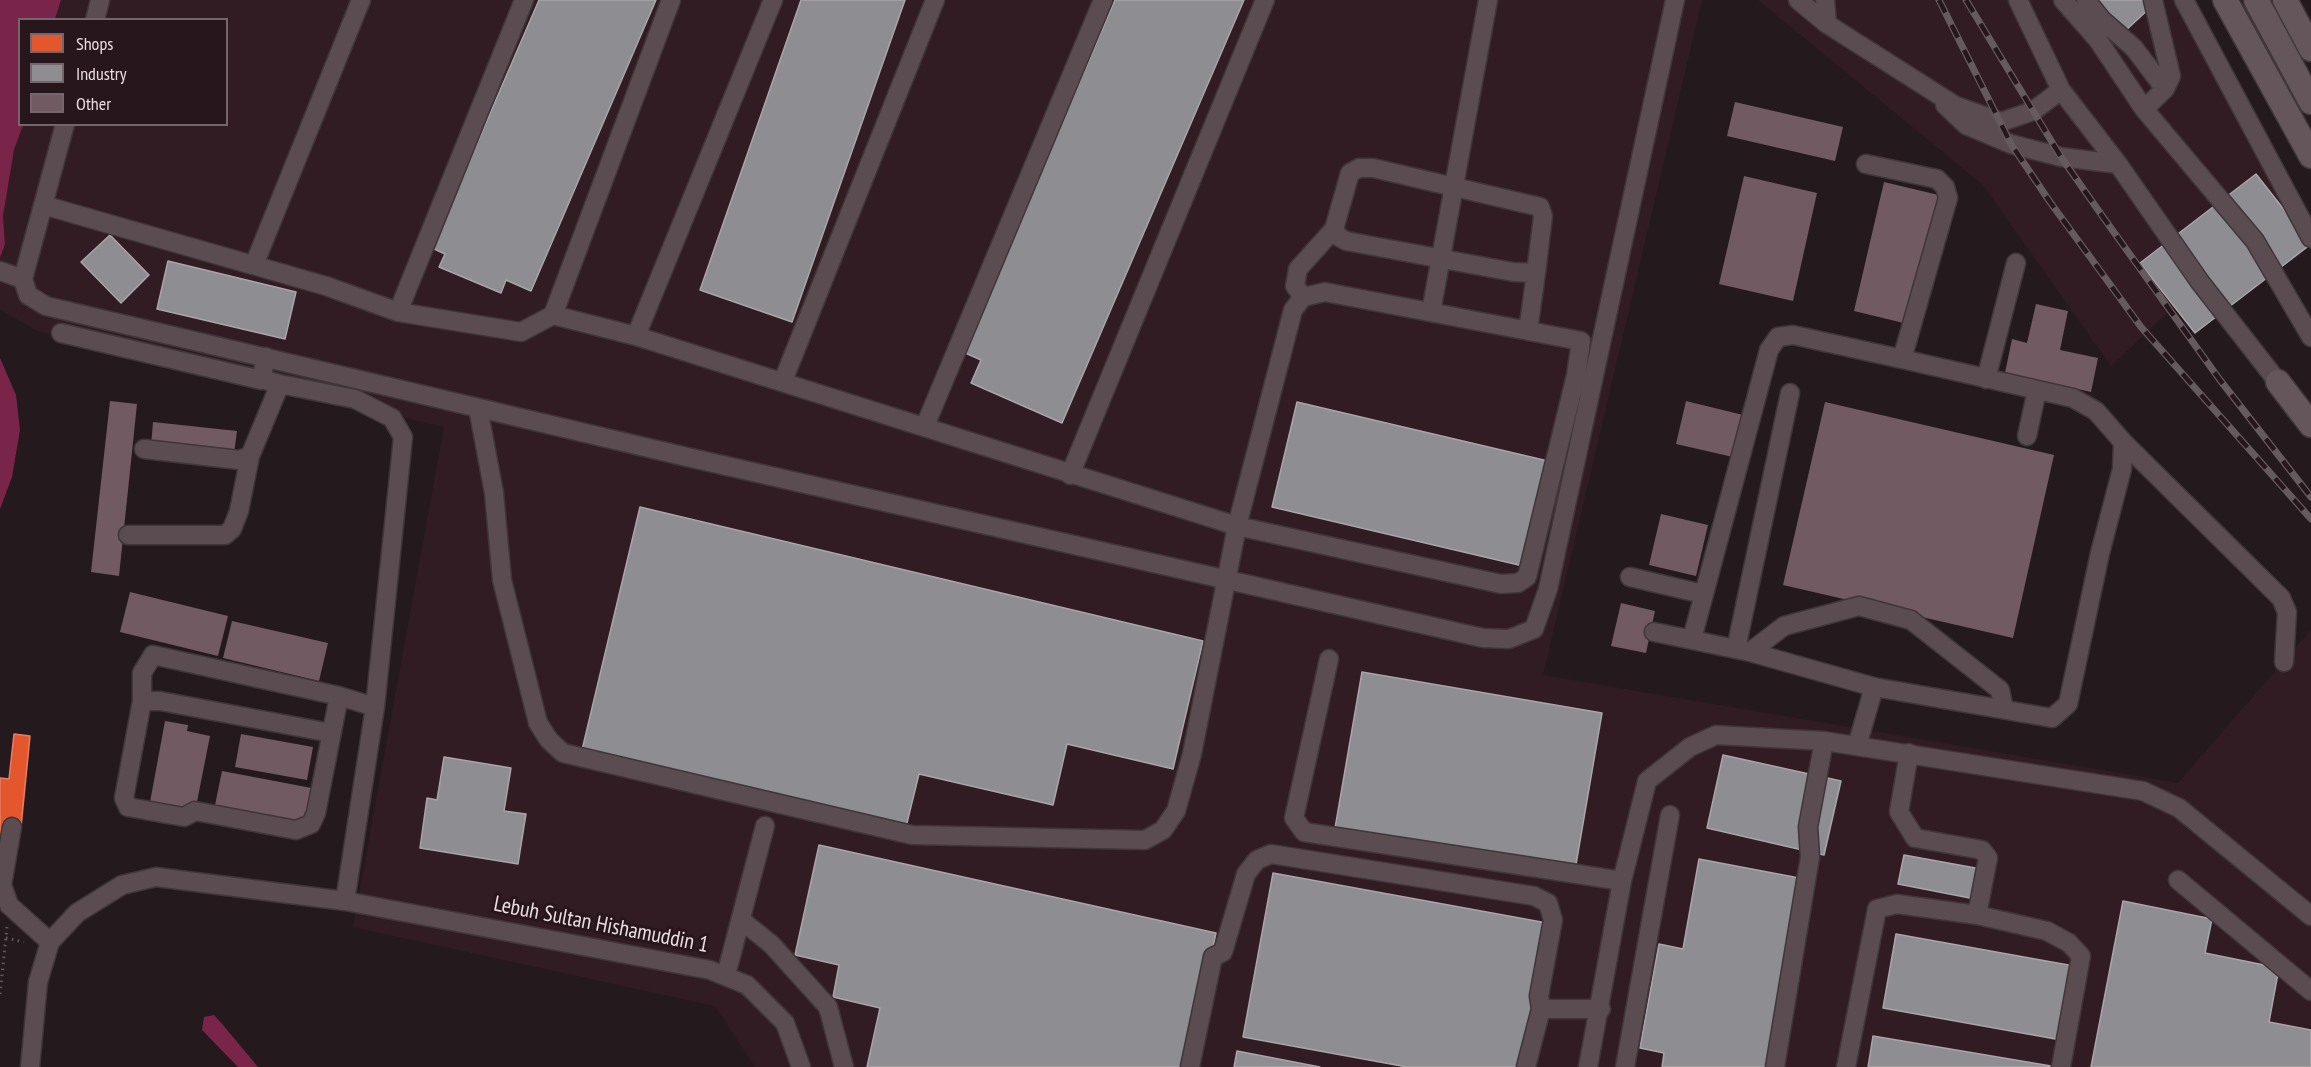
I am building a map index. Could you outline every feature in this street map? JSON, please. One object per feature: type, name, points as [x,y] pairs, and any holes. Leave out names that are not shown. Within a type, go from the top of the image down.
[{"type":"main road","points":[[2225,0],[2311,156]]},
{"type":"main road","points":[[2256,0],[2311,102]]},
{"type":"main road","points":[[2285,0],[2311,49]]},
{"type":"main road","points":[[2278,382],[2311,424]]},
{"type":"street","points":[[95,18],[100,0]]},
{"type":"street","points":[[254,265],[361,0]]},
{"type":"street","points":[[398,312],[524,0]]},
{"type":"street","points":[[43,205],[326,286],[398,312],[521,332],[553,315],[671,0]]},
{"type":"street","points":[[636,336],[773,0]]},
{"type":"street","points":[[783,381],[935,0]]},
{"type":"street","points":[[925,426],[1103,0]]},
{"type":"street","points":[[1070,475],[1265,0]]},
{"type":"street","points":[[1431,312],[1488,0]]},
{"type":"street","points":[[64,126],[23,279],[28,295],[46,306],[478,408],[1483,638],[1509,639],[1534,629],[1548,589],[1675,0]]},
{"type":"street","points":[[1798,0],[1827,24],[1956,106],[2001,122],[2033,111],[2061,90]]},
{"type":"street","points":[[1825,0],[1827,24]]},
{"type":"street","points":[[2018,0],[2061,90],[2118,164],[2200,282],[2278,382]]},
{"type":"street","points":[[2063,0],[2098,40],[2144,109],[2255,241],[2311,337]]},
{"type":"street","points":[[2086,0],[2102,20],[2134,48],[2165,89]]},
{"type":"street","points":[[2144,109],[2165,89],[2171,76],[2153,0]]},
{"type":"street","points":[[2184,0],[2311,237]]},
{"type":"street","points":[[1927,87],[1966,124],[2011,144],[2061,157],[2118,164]]},
{"type":"street","points":[[1866,164],[1936,179],[1945,187],[1948,198],[1902,359]]},
{"type":"street","points":[[1303,297],[1295,286],[1298,269],[1334,230],[1350,173],[1359,168],[1373,168],[1540,207],[1543,216],[1528,331]]},
{"type":"street","points":[[1334,230],[1346,241],[1536,273]]},
{"type":"street","points":[[1986,379],[2016,263]]},
{"type":"street","points":[[0,271],[23,279]]},
{"type":"street","points":[[478,408],[494,493],[502,580],[538,723],[549,740],[563,753],[912,835],[1146,840],[1163,830],[1176,811],[1192,754],[1237,526],[1293,310],[1303,297],[1326,292],[1581,341],[1576,375],[1527,577],[1518,583],[1501,584],[1237,526],[1070,475],[783,381],[636,336],[553,315]]},
{"type":"street","points":[[60,333],[261,380],[355,399],[392,418],[403,437],[375,707],[345,901]]},
{"type":"street","points":[[1692,639],[1768,350],[1778,337],[1793,335],[2073,398],[2096,411],[2122,442],[2280,598],[2287,612],[2283,662]]},
{"type":"street","points":[[261,380],[266,357]]},
{"type":"street","points":[[128,534],[225,535],[232,529],[239,512],[250,456],[280,384]]},
{"type":"street","points":[[2027,436],[2037,390]]},
{"type":"street","points":[[1743,650],[1790,393]]},
{"type":"street","points":[[1654,632],[1743,650],[1874,687],[2052,718],[2068,704],[2100,553],[2122,470],[2122,442]]},
{"type":"street","points":[[144,449],[239,460],[250,456]]},
{"type":"street","points":[[1630,577],[1703,594]]},
{"type":"street","points":[[1743,650],[1784,626],[1859,606],[1911,620],[2000,690],[2004,709]]},
{"type":"street","points":[[339,696],[316,813],[311,825],[296,830],[195,812],[184,817],[128,807],[124,798],[142,701],[142,673],[153,654],[339,696],[375,707]]},
{"type":"street","points":[[1329,659],[1294,818],[1304,832],[1622,881]]},
{"type":"street","points":[[1857,746],[1874,687]]},
{"type":"street","points":[[142,701],[160,701],[331,733]]},
{"type":"street","points":[[1588,1067],[1601,1009],[1622,881],[1647,781],[1690,747],[1716,735],[1824,741],[2143,791],[2179,808],[2311,916]]},
{"type":"street","points":[[1775,1067],[1809,856],[1808,827],[1824,741]]},
{"type":"street","points":[[1909,753],[1899,812],[1915,838],[1982,850],[1988,858],[1977,915]]},
{"type":"street","points":[[1624,1067],[1670,815]]},
{"type":"street","points":[[726,975],[765,826]]},
{"type":"street","points":[[12,827],[2,885],[9,905],[50,942],[38,982],[30,1067]]},
{"type":"street","points":[[1191,1067],[1214,957],[1223,952],[1246,874],[1257,860],[1270,854],[1534,896],[1548,903],[1553,920],[1539,996],[1541,1009],[1526,1067]]},
{"type":"street","name":"Lebuh Sultan Hishamuddin 1","points":[[50,942],[77,913],[122,885],[156,877],[345,901],[726,975],[747,985],[785,1023],[801,1067]]},
{"type":"street","points":[[2178,880],[2311,991]]},
{"type":"street","points":[[1846,1067],[1877,909],[1897,904],[1977,915],[2047,931],[2069,943],[2081,956],[2061,1067]]},
{"type":"street","points":[[741,920],[771,944],[828,1007],[844,1067]]},
{"type":"street","points":[[1541,1009],[1601,1009]]},
{"type":"path","points":[[0,994],[9,905]]},
{"type":"shaded area","points":[[0,0],[61,0],[55,18],[18,18],[18,126],[23,126],[14,150],[3,216],[5,244],[0,258]]},
{"type":"shaded area","points":[[61,0],[1702,0],[1543,675],[2178,783],[2311,630],[2311,1067],[755,1067],[715,1006],[353,927],[444,427],[38,331],[0,310],[0,258],[5,244],[3,217],[14,150],[23,126],[228,126],[228,18],[55,18]]},
{"type":"shaded area","points":[[1758,0],[2185,0],[2292,211],[2200,282],[2111,366],[1983,185]]},
{"type":"shaded area","points":[[0,358],[16,395],[20,430],[12,477],[0,509]]},
{"type":"shaded area","points":[[214,1015],[258,1067],[238,1067],[202,1030],[204,1017]]},
{"type":"building: Shops","points":[[14,734],[30,736],[21,827],[0,887],[0,778],[9,779]]},
{"type":"building: Industry","points":[[539,0],[656,0],[531,291],[506,280],[501,293],[439,267],[445,254],[432,248]]},
{"type":"building: Industry","points":[[801,0],[905,0],[792,322],[700,290]]},
{"type":"building: Industry","points":[[1115,0],[1244,0],[1062,423],[971,383],[981,360],[963,352]]},
{"type":"building: Industry","points":[[2096,0],[2147,0],[2152,6],[2125,31]]},
{"type":"building: Industry","points":[[2256,174],[2311,244],[2195,333],[2140,263]]},
{"type":"building: Industry","points":[[110,235],[149,275],[121,303],[81,262]]},
{"type":"building: Industry","points":[[168,261],[296,292],[285,339],[157,309]]},
{"type":"building: Industry","points":[[1297,402],[1548,461],[1523,566],[1272,507]]},
{"type":"building: Industry","points":[[640,507],[1203,641],[1173,769],[1067,744],[1053,805],[919,774],[906,827],[582,750]]},
{"type":"building: Industry","points":[[1362,672],[1602,713],[1574,876],[1334,834]]},
{"type":"building: Industry","points":[[1723,755],[1841,781],[1824,855],[1707,828]]},
{"type":"building: Industry","points":[[444,757],[511,768],[504,811],[526,814],[518,864],[420,848],[427,798],[437,800]]},
{"type":"building: Industry","points":[[819,845],[1216,933],[1187,1067],[867,1067],[880,1008],[833,997],[839,965],[795,955]]},
{"type":"building: Industry","points":[[1904,855],[1981,869],[1975,899],[1898,884]]},
{"type":"building: Industry","points":[[1699,859],[1815,881],[1782,1067],[1662,1067],[1664,1053],[1640,1048],[1659,944],[1683,949]]},
{"type":"building: Industry","points":[[1273,873],[1547,923],[1522,1067],[1407,1067],[1243,1037]]},
{"type":"building: Industry","points":[[2123,901],[2212,919],[2205,953],[2279,968],[2269,1022],[2311,1030],[2311,1067],[2091,1067]]},
{"type":"building: Industry","points":[[1896,934],[2074,966],[2061,1040],[1883,1008]]},
{"type":"building: Industry","points":[[1873,1036],[2057,1067],[1868,1067]]},
{"type":"building: Industry","points":[[1237,1051],[1320,1067],[1234,1067]]},
{"type":"building: Other","points":[[1735,102],[1843,127],[1835,161],[1727,136]]},
{"type":"building: Other","points":[[1744,176],[1817,193],[1793,301],[1719,284]]},
{"type":"building: Other","points":[[1884,182],[1947,197],[1916,326],[1854,311]]},
{"type":"building: Other","points":[[2036,304],[2068,311],[2060,350],[2098,358],[2091,392],[2005,373],[2012,339],[2027,343]]},
{"type":"building: Other","points":[[110,401],[137,404],[119,576],[91,572]]},
{"type":"building: Other","points":[[1686,401],[1743,415],[1733,457],[1676,444]]},
{"type":"building: Other","points":[[1825,402],[2054,455],[2013,638],[1783,585]]},
{"type":"building: Other","points":[[153,422],[237,431],[234,454],[151,446]]},
{"type":"building: Other","points":[[1661,514],[1708,525],[1696,576],[1649,565]]},
{"type":"building: Other","points":[[130,592],[228,616],[218,656],[120,632]]},
{"type":"building: Other","points":[[1621,603],[1655,611],[1646,653],[1611,646]]},
{"type":"building: Other","points":[[232,621],[328,643],[319,681],[223,658]]},
{"type":"building: Other","points":[[165,721],[188,725],[187,731],[210,736],[193,822],[148,813]]},
{"type":"building: Other","points":[[241,734],[313,747],[307,780],[235,767]]},
{"type":"building: Other","points":[[222,771],[322,790],[315,829],[214,810]]},
{"type":"railway","points":[[1939,0],[2011,144],[2050,202],[2141,327],[2311,519]]},
{"type":"railway","points":[[1966,0],[2061,157],[2220,380],[2311,497]]}]
